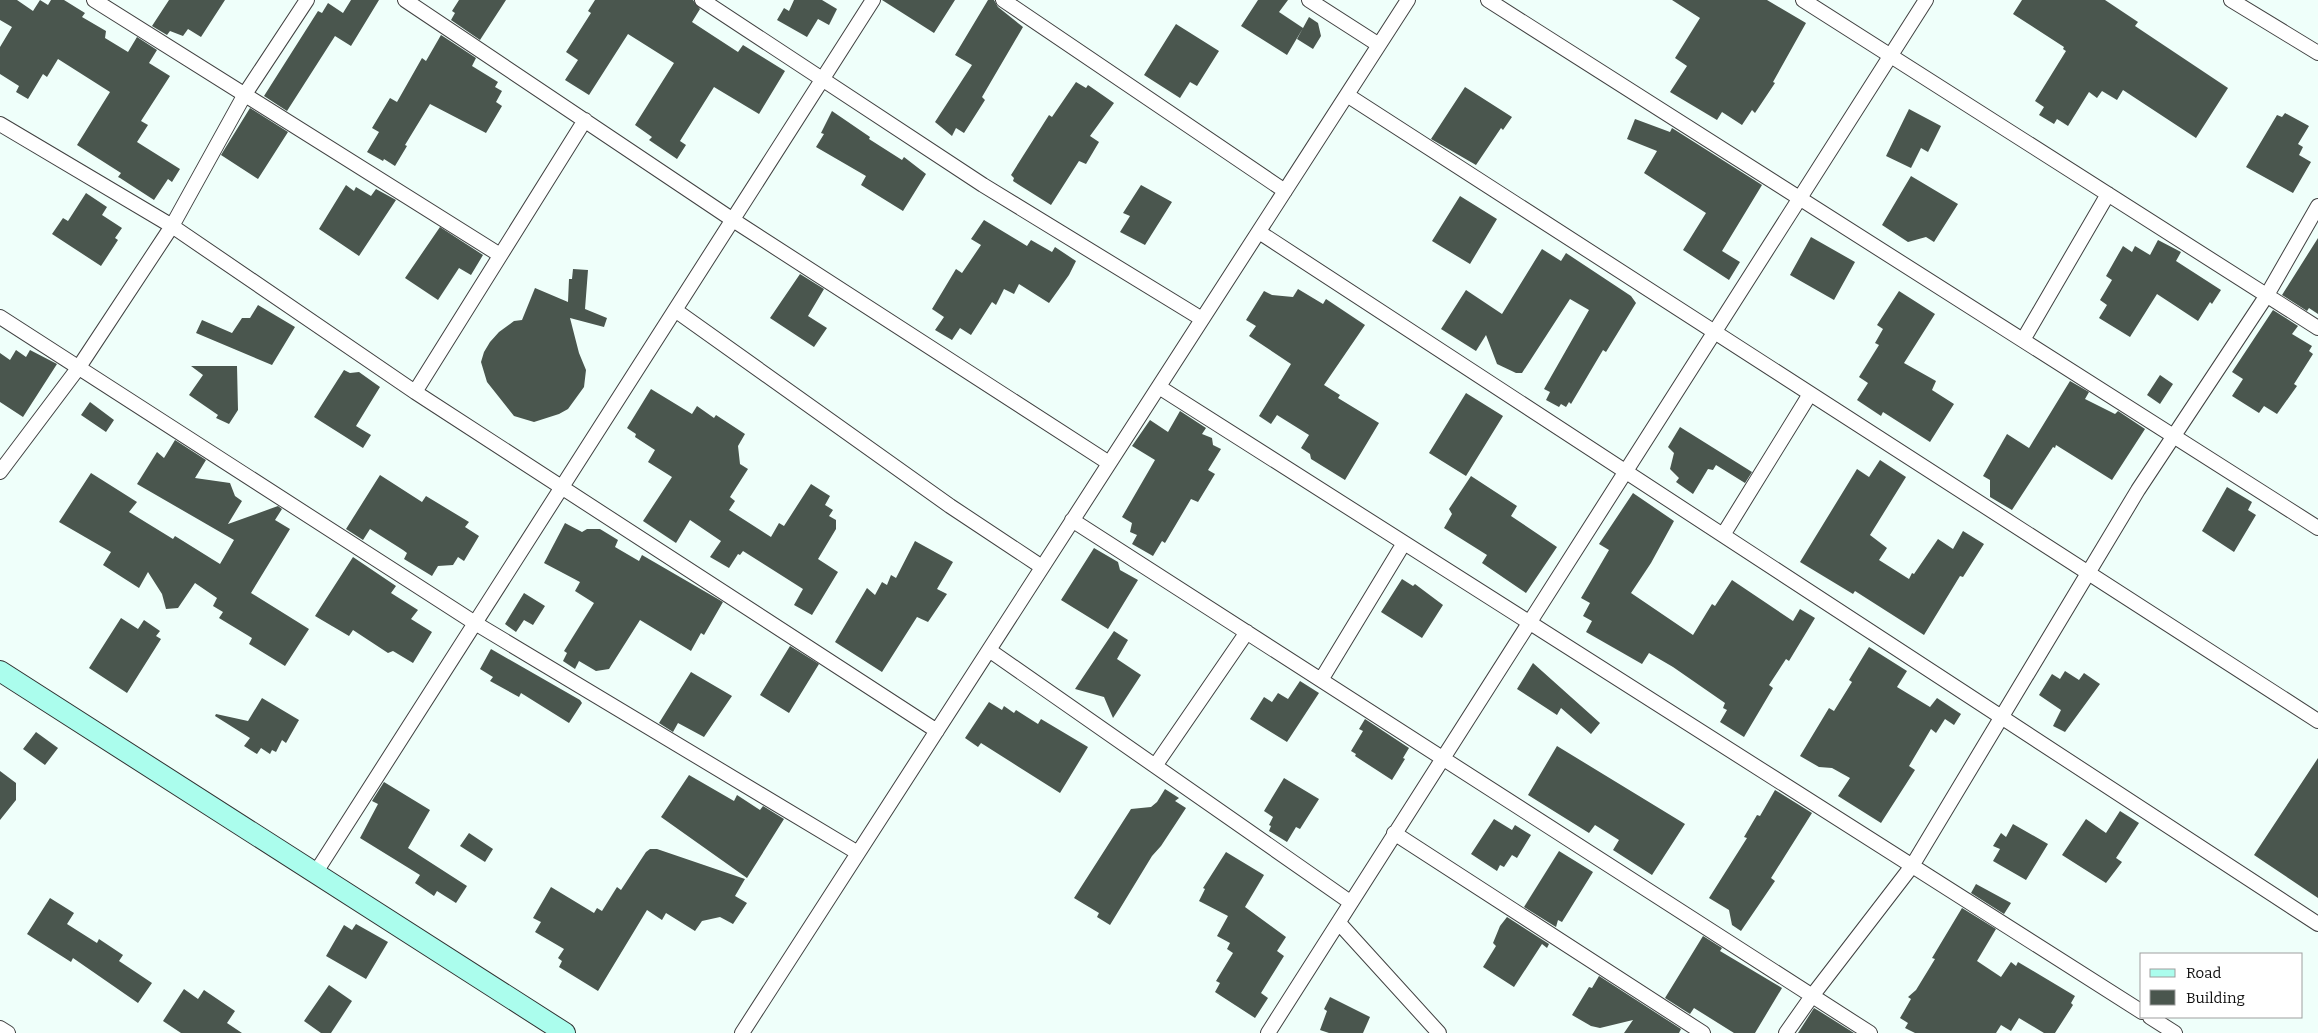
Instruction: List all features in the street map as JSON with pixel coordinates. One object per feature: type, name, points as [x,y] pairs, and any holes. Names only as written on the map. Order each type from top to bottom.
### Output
[{"type":"street","points":[[94,0],[500,255]]},
{"type":"street","points":[[0,472],[79,367],[172,226],[245,94],[307,0]]},
{"type":"street","points":[[405,0],[733,220],[1109,464]]},
{"type":"street","points":[[702,0],[983,186],[1202,319]]},
{"type":"street","points":[[316,872],[873,0]]},
{"type":"street","points":[[1003,0],[1285,192]]},
{"type":"street","points":[[1309,0],[1379,45]]},
{"type":"street","points":[[742,1033],[1408,0]]},
{"type":"street","points":[[1488,0],[2318,528]]},
{"type":"street","points":[[1803,0],[2318,328]]},
{"type":"street","points":[[1268,1033],[1624,471],[1801,199],[1926,0]]},
{"type":"street","points":[[2233,1],[2318,53]]},
{"type":"street","points":[[1347,95],[2318,722]]},
{"type":"street","points":[[415,392],[585,120]]},
{"type":"street","points":[[0,124],[172,226],[415,392],[936,731]]},
{"type":"street","points":[[2023,340],[2108,194]]},
{"type":"street","points":[[1786,1033],[1812,996],[1912,866],[2088,573],[2174,436],[2267,295],[2318,206]]},
{"type":"street","points":[[1259,232],[2318,924]]},
{"type":"street","points":[[675,310],[950,506],[1042,567]]},
{"type":"street","points":[[0,317],[475,623],[858,853]]},
{"type":"street","points":[[1158,387],[2140,1011]]},
{"type":"street","points":[[1723,535],[1810,394]]},
{"type":"street","points":[[1072,520],[1441,759],[1870,1033]]},
{"type":"street","points":[[1321,680],[1404,542]]},
{"type":"street","points":[[1155,766],[1247,632]]},
{"type":"street","points":[[989,650],[1350,902]]},
{"type":"street","points":[[0,672],[566,1033]]},
{"type":"street","points":[[1394,833],[1703,1033]]},
{"type":"street","points":[[1339,923],[1439,1033]]},
{"type":"street","points":[[2152,1018],[2175,1033]]},
{"type":"street","points":[[0,1028],[8,1033]]},
{"type":"building","points":[[0,0],[17,0],[33,11],[40,0],[48,5],[51,0],[64,0],[85,13],[82,17],[106,31],[105,38],[128,52],[137,37],[157,50],[149,63],[170,76],[141,121],[148,125],[137,142],[180,169],[172,182],[168,179],[154,200],[118,177],[121,173],[77,145],[110,92],[58,59],[47,77],[43,74],[28,99],[16,92],[19,86],[0,74],[0,47],[12,27],[0,20]]},
{"type":"building","points":[[169,0],[225,0],[201,37],[188,29],[183,36],[170,31],[167,35],[152,26]]},
{"type":"building","points":[[351,0],[379,0],[351,46],[335,36],[287,111],[264,96],[318,11],[322,13],[328,3],[343,13]]},
{"type":"building","points":[[459,0],[506,0],[480,40],[451,20],[455,13],[452,11]]},
{"type":"building","points":[[595,0],[693,0],[700,9],[692,22],[738,52],[743,45],[785,71],[759,114],[714,87],[680,141],[686,145],[677,159],[649,140],[652,137],[635,125],[674,63],[628,34],[589,95],[565,80],[578,60],[566,52],[591,13],[588,11]]},
{"type":"building","points":[[794,0],[822,0],[837,9],[829,25],[818,19],[807,37],[777,20],[784,8],[789,11]]},
{"type":"building","points":[[882,0],[955,0],[934,33]]},
{"type":"building","points":[[988,0],[994,0],[998,7],[1023,27],[982,97],[985,100],[964,133],[956,128],[952,136],[935,122],[972,65],[955,55]]},
{"type":"building","points":[[1258,0],[1288,0],[1279,12],[1303,28],[1287,55],[1241,26]]},
{"type":"building","points":[[1672,0],[1767,0],[1806,23],[1773,82],[1775,83],[1755,113],[1752,110],[1742,125],[1722,112],[1717,120],[1670,92],[1687,66],[1675,58],[1700,18]]},
{"type":"building","points":[[2022,0],[2105,0],[2138,22],[2135,26],[2228,88],[2196,138],[2123,90],[2117,100],[2102,91],[2097,98],[2089,92],[2068,126],[2057,119],[2054,124],[2039,115],[2044,107],[2035,101],[2066,51],[2063,49],[2064,47],[2013,14]]},
{"type":"building","points":[[1309,17],[1318,23],[1321,36],[1313,49],[1297,39]]},
{"type":"building","points":[[1176,24],[1219,51],[1197,86],[1190,82],[1180,98],[1144,75]]},
{"type":"building","points":[[441,35],[476,58],[472,66],[498,82],[495,87],[502,91],[496,102],[502,106],[486,133],[430,104],[405,145],[407,146],[395,166],[367,152],[379,132],[372,128],[390,98],[397,102],[422,58],[426,61]]},
{"type":"building","points":[[1076,82],[1086,88],[1088,85],[1114,103],[1090,136],[1099,142],[1086,164],[1079,161],[1051,205],[1013,181],[1014,178],[1011,175],[1049,115],[1052,117]]},
{"type":"building","points":[[1465,87],[1512,117],[1503,130],[1501,128],[1476,165],[1431,139]]},
{"type":"building","points":[[250,108],[288,132],[258,179],[221,155]]},
{"type":"building","points":[[1909,109],[1941,126],[1928,152],[1921,148],[1911,168],[1886,156]]},
{"type":"building","points":[[832,111],[870,137],[869,139],[902,160],[904,157],[926,174],[903,211],[861,185],[866,176],[816,147],[824,134],[821,133]]},
{"type":"building","points":[[2285,113],[2309,126],[2298,144],[2303,147],[2299,155],[2311,162],[2293,193],[2246,167],[2277,115],[2282,117]]},
{"type":"building","points":[[1635,119],[1670,132],[1672,128],[1762,185],[1722,251],[1740,262],[1729,280],[1683,250],[1706,213],[1644,173],[1657,151],[1627,139]]},
{"type":"building","points":[[1911,176],[1958,204],[1934,242],[1926,237],[1908,242],[1882,225]]},
{"type":"building","points":[[346,185],[354,191],[356,187],[371,196],[376,189],[396,200],[359,256],[319,229]]},
{"type":"building","points":[[1141,185],[1172,202],[1145,245],[1120,232],[1130,216],[1123,213]]},
{"type":"building","points":[[86,193],[107,207],[102,215],[122,228],[115,238],[118,240],[101,266],[52,234],[63,218],[68,221]]},
{"type":"building","points":[[1460,196],[1497,219],[1470,264],[1432,241]]},
{"type":"building","points":[[984,220],[1027,246],[1031,240],[1052,252],[1055,247],[1076,261],[1069,275],[1049,303],[1019,284],[1014,294],[1004,289],[996,305],[992,302],[971,335],[960,328],[952,340],[935,330],[944,317],[932,309],[956,269],[962,273],[981,245],[971,239]]},
{"type":"building","points":[[440,227],[483,255],[471,275],[459,268],[438,300],[405,278]]},
{"type":"building","points":[[1811,237],[1855,262],[1834,300],[1790,275]]},
{"type":"building","points":[[2318,238],[2318,314],[2309,308],[2307,311],[2282,295]]},
{"type":"building","points":[[2158,240],[2181,252],[2176,261],[2221,290],[2212,304],[2210,302],[2198,321],[2157,294],[2130,337],[2099,318],[2107,305],[2100,300],[2112,280],[2106,276],[2123,246],[2132,252],[2135,246],[2150,255]]},
{"type":"building","points":[[1542,249],[1561,261],[1566,253],[1631,296],[1636,303],[1606,352],[1603,350],[1571,404],[1569,402],[1566,407],[1561,404],[1559,407],[1546,400],[1550,392],[1544,389],[1589,310],[1570,299],[1522,373],[1516,373],[1497,364],[1486,335],[1476,351],[1441,329],[1466,290],[1502,314]]},
{"type":"building","points":[[573,269],[588,270],[585,309],[607,318],[604,327],[570,318],[579,353],[586,370],[584,387],[568,409],[559,414],[534,422],[514,416],[487,382],[481,362],[484,352],[499,332],[514,321],[522,320],[535,288],[568,302],[569,279],[572,279]]},
{"type":"building","points":[[800,274],[824,289],[808,316],[827,328],[814,347],[770,318]]},
{"type":"building","points":[[1298,289],[1323,304],[1326,299],[1365,325],[1324,385],[1340,395],[1338,398],[1379,423],[1345,480],[1311,459],[1310,454],[1301,448],[1309,435],[1277,415],[1271,424],[1259,416],[1291,364],[1249,336],[1256,326],[1246,320],[1264,291],[1272,295],[1293,297]]},
{"type":"building","points":[[1899,291],[1935,314],[1904,363],[1936,381],[1932,390],[1954,404],[1930,442],[1883,412],[1881,416],[1857,400],[1868,383],[1859,377],[1879,345],[1875,343],[1883,329],[1877,325]]},
{"type":"building","points":[[258,305],[295,327],[272,365],[196,333],[202,320],[232,333],[242,318],[250,318]]},
{"type":"building","points":[[2273,310],[2298,326],[2292,334],[2312,346],[2309,351],[2313,354],[2294,384],[2297,386],[2277,414],[2264,406],[2259,413],[2232,396],[2243,379],[2232,372]]},
{"type":"building","points":[[16,350],[26,357],[30,350],[57,364],[23,417],[0,402],[0,353],[10,360]]},
{"type":"building","points":[[191,366],[237,366],[238,410],[229,424],[216,418],[218,415],[189,395],[203,375]]},
{"type":"building","points":[[344,370],[350,373],[359,372],[380,387],[356,426],[371,435],[363,448],[314,417]]},
{"type":"building","points":[[2160,375],[2173,384],[2160,404],[2147,395]]},
{"type":"building","points":[[2070,381],[2089,392],[2085,399],[2115,414],[2118,411],[2145,429],[2112,480],[2056,445],[2012,510],[1990,497],[1990,480],[1983,476],[2007,434],[2029,448]]},
{"type":"building","points":[[651,389],[692,414],[697,406],[714,418],[716,415],[745,434],[738,446],[740,464],[748,469],[730,497],[735,501],[729,510],[771,537],[779,523],[784,526],[811,484],[830,496],[825,505],[833,510],[829,516],[836,520],[836,529],[818,559],[838,572],[812,615],[794,605],[803,589],[743,551],[740,555],[738,554],[729,568],[710,557],[721,541],[690,520],[676,543],[643,521],[672,477],[648,462],[655,450],[635,437],[636,434],[627,428]]},
{"type":"building","points":[[1466,393],[1503,416],[1466,476],[1429,453]]},
{"type":"building","points":[[90,402],[114,420],[106,432],[81,415]]},
{"type":"building","points":[[1180,411],[1206,428],[1202,434],[1212,438],[1213,445],[1221,449],[1208,470],[1215,474],[1198,502],[1191,499],[1165,543],[1162,541],[1153,556],[1132,544],[1137,535],[1130,532],[1132,523],[1122,517],[1155,460],[1132,446],[1150,420],[1168,432]]},
{"type":"building","points":[[1680,427],[1752,472],[1745,483],[1716,465],[1713,470],[1708,469],[1693,494],[1676,482],[1679,478],[1670,469],[1674,453],[1668,447]]},
{"type":"building","points":[[175,440],[206,460],[195,478],[230,483],[235,496],[242,501],[228,524],[278,506],[282,509],[275,520],[290,529],[251,593],[309,629],[285,666],[249,644],[252,638],[219,618],[223,612],[213,606],[217,598],[195,583],[178,608],[166,609],[162,594],[148,572],[139,588],[103,565],[111,552],[59,522],[91,473],[137,502],[129,512],[173,539],[175,536],[220,564],[234,540],[137,484],[157,452],[164,458]]},
{"type":"building","points":[[1880,460],[1906,477],[1870,535],[1887,548],[1879,560],[1909,579],[1938,539],[1953,549],[1963,531],[1984,544],[1963,577],[1960,576],[1924,635],[1855,591],[1853,594],[1800,562],[1857,469],[1869,477]]},
{"type":"building","points":[[380,475],[422,502],[426,496],[469,522],[465,527],[479,536],[464,561],[458,557],[453,565],[438,566],[432,576],[404,559],[407,553],[370,529],[363,540],[346,529]]},
{"type":"building","points":[[1471,476],[1517,506],[1511,516],[1557,547],[1526,593],[1482,563],[1487,555],[1444,528],[1452,514],[1449,509]]},
{"type":"building","points":[[2227,487],[2252,502],[2248,510],[2256,515],[2234,552],[2202,531]]},
{"type":"building","points":[[1633,493],[1674,521],[1651,563],[1631,593],[1693,635],[1712,604],[1715,606],[1732,580],[1793,621],[1800,609],[1815,618],[1789,661],[1786,659],[1769,685],[1773,688],[1744,737],[1720,722],[1727,710],[1723,708],[1725,703],[1673,667],[1649,653],[1642,664],[1586,632],[1592,621],[1583,616],[1590,603],[1581,598],[1609,550],[1599,544]]},
{"type":"building","points":[[565,523],[582,532],[587,529],[600,529],[618,540],[615,547],[639,561],[642,555],[723,602],[704,635],[701,633],[691,651],[640,620],[609,669],[596,671],[579,661],[575,669],[563,661],[567,653],[564,651],[594,603],[575,591],[580,582],[544,563]]},
{"type":"building","points":[[915,541],[953,562],[937,589],[947,594],[928,622],[917,617],[882,672],[835,642],[867,588],[875,595],[882,582],[887,585],[891,575],[896,578]]},
{"type":"building","points":[[1094,548],[1118,562],[1120,570],[1138,580],[1108,629],[1061,600]]},
{"type":"building","points":[[353,557],[396,586],[391,593],[418,610],[411,619],[432,632],[413,663],[393,651],[388,653],[353,630],[349,636],[315,616]]},
{"type":"building","points":[[1402,579],[1413,586],[1415,584],[1443,605],[1422,638],[1381,612]]},
{"type":"building","points":[[524,593],[545,606],[533,625],[524,620],[516,632],[505,624]]},
{"type":"building","points":[[121,618],[138,629],[144,620],[160,631],[156,636],[161,639],[127,693],[89,668]]},
{"type":"building","points":[[1114,631],[1128,640],[1117,659],[1141,675],[1113,718],[1104,697],[1075,689]]},
{"type":"building","points":[[790,646],[819,664],[789,713],[760,695]]},
{"type":"building","points":[[1869,647],[1907,671],[1897,687],[1930,707],[1937,698],[1961,714],[1954,725],[1945,719],[1936,733],[1931,729],[1909,766],[1915,770],[1881,823],[1838,796],[1850,778],[1832,768],[1819,767],[1800,756],[1829,708],[1834,711],[1852,682],[1849,680]]},
{"type":"building","points":[[491,649],[580,700],[582,703],[569,723],[521,693],[519,697],[490,681],[493,677],[480,669]]},
{"type":"building","points":[[1533,663],[1600,723],[1591,734],[1561,708],[1557,715],[1517,689]]},
{"type":"building","points":[[2065,671],[2079,680],[2084,673],[2100,684],[2065,732],[2053,726],[2061,710],[2039,695],[2052,674],[2060,679]]},
{"type":"building","points":[[691,672],[732,696],[704,737],[678,723],[673,732],[659,723]]},
{"type":"building","points":[[1300,681],[1319,693],[1287,742],[1250,719],[1264,697],[1272,702],[1278,693],[1288,699]]},
{"type":"building","points":[[262,698],[299,720],[286,743],[282,740],[276,752],[272,750],[270,754],[261,748],[257,754],[244,746],[250,738],[215,716],[216,714],[248,721]]},
{"type":"building","points":[[989,702],[1002,710],[1004,706],[1014,713],[1016,710],[1038,724],[1041,719],[1088,747],[1060,793],[981,743],[978,747],[965,738]]},
{"type":"building","points":[[1365,719],[1409,748],[1403,758],[1405,759],[1392,780],[1355,756],[1356,754],[1351,751],[1363,731],[1359,729]]},
{"type":"building","points":[[36,732],[58,748],[45,765],[23,749]]},
{"type":"building","points":[[1557,746],[1685,824],[1652,875],[1613,850],[1619,840],[1595,825],[1589,833],[1528,795]]},
{"type":"building","points":[[2318,758],[2318,898],[2254,855]]},
{"type":"building","points":[[0,771],[16,783],[16,800],[0,820]]},
{"type":"building","points":[[689,775],[734,801],[737,795],[760,810],[763,806],[784,819],[747,878],[661,817]]},
{"type":"building","points":[[1284,778],[1319,799],[1300,829],[1296,827],[1287,842],[1269,831],[1271,826],[1269,825],[1273,817],[1264,811]]},
{"type":"building","points":[[384,782],[430,810],[408,848],[467,886],[456,903],[437,891],[434,896],[415,883],[420,875],[360,838],[378,804],[372,801]]},
{"type":"building","points":[[1165,789],[1179,798],[1175,801],[1186,808],[1161,846],[1152,856],[1110,925],[1097,917],[1099,913],[1074,898],[1131,809],[1151,807],[1157,802]]},
{"type":"building","points":[[1775,790],[1812,813],[1771,878],[1775,881],[1741,931],[1732,925],[1729,910],[1709,898],[1747,838],[1744,837],[1757,815],[1760,816]]},
{"type":"building","points":[[2120,811],[2139,823],[2116,858],[2122,862],[2106,883],[2062,855],[2086,819],[2106,833]]},
{"type":"building","points":[[1494,819],[1512,830],[1515,825],[1531,835],[1517,858],[1512,855],[1504,867],[1500,865],[1497,871],[1471,854]]},
{"type":"building","points":[[2013,824],[2048,844],[2026,880],[1993,861],[2000,849],[1993,846],[2001,833],[2006,837]]},
{"type":"building","points":[[469,833],[493,849],[485,862],[460,846]]},
{"type":"building","points":[[650,849],[657,849],[745,879],[735,896],[747,903],[733,924],[720,917],[702,921],[695,931],[666,913],[662,920],[647,910],[598,991],[559,967],[562,961],[558,958],[564,949],[535,932],[541,922],[533,918],[551,887],[594,913],[597,908],[602,911],[617,887],[621,890],[646,852]]},
{"type":"building","points":[[1559,851],[1593,872],[1562,922],[1558,920],[1556,927],[1524,907]]},
{"type":"building","points":[[1226,852],[1264,875],[1245,907],[1286,937],[1277,951],[1284,956],[1261,993],[1268,998],[1255,1018],[1215,992],[1220,983],[1216,981],[1233,953],[1227,949],[1230,943],[1217,936],[1228,916],[1199,901],[1205,889],[1203,888]]},
{"type":"building","points":[[1976,884],[2011,903],[2004,914],[1971,893]]},
{"type":"building","points":[[50,898],[74,913],[67,924],[97,943],[99,939],[123,955],[119,961],[152,983],[138,1003],[73,958],[71,962],[27,934]]},
{"type":"building","points":[[1962,908],[1996,929],[1977,961],[2001,977],[2011,962],[2016,966],[2018,962],[2075,996],[2071,1003],[2073,1005],[2055,1033],[2044,1033],[2019,1018],[2011,1031],[2001,1025],[1996,1033],[1915,1033],[1905,1028],[1908,1023],[1900,1018],[1911,999],[1908,997],[1916,990],[1935,959],[1932,958]]},
{"type":"building","points":[[1507,917],[1549,944],[1547,948],[1542,944],[1514,987],[1483,967],[1496,946],[1493,943],[1500,926]]},
{"type":"building","points":[[356,924],[388,942],[366,979],[326,956],[344,925],[352,930]]},
{"type":"building","points":[[1703,936],[1722,948],[1720,951],[1782,988],[1755,1033],[1734,1033],[1694,1008],[1690,1014],[1665,998]]},
{"type":"building","points":[[1599,976],[1681,1029],[1679,1033],[1624,1033],[1633,1020],[1600,1028],[1591,1026],[1572,1015],[1589,987],[1592,988]]},
{"type":"building","points":[[329,985],[352,1001],[331,1033],[321,1033],[304,1021]]},
{"type":"building","points":[[184,989],[198,999],[204,990],[235,1011],[227,1023],[242,1033],[181,1033],[163,1021]]},
{"type":"building","points":[[1330,997],[1370,1017],[1363,1033],[1329,1033],[1320,1030],[1327,1011],[1324,1009]]},
{"type":"building","points":[[1814,1008],[1819,1011],[1854,1033],[1798,1033]]}]
